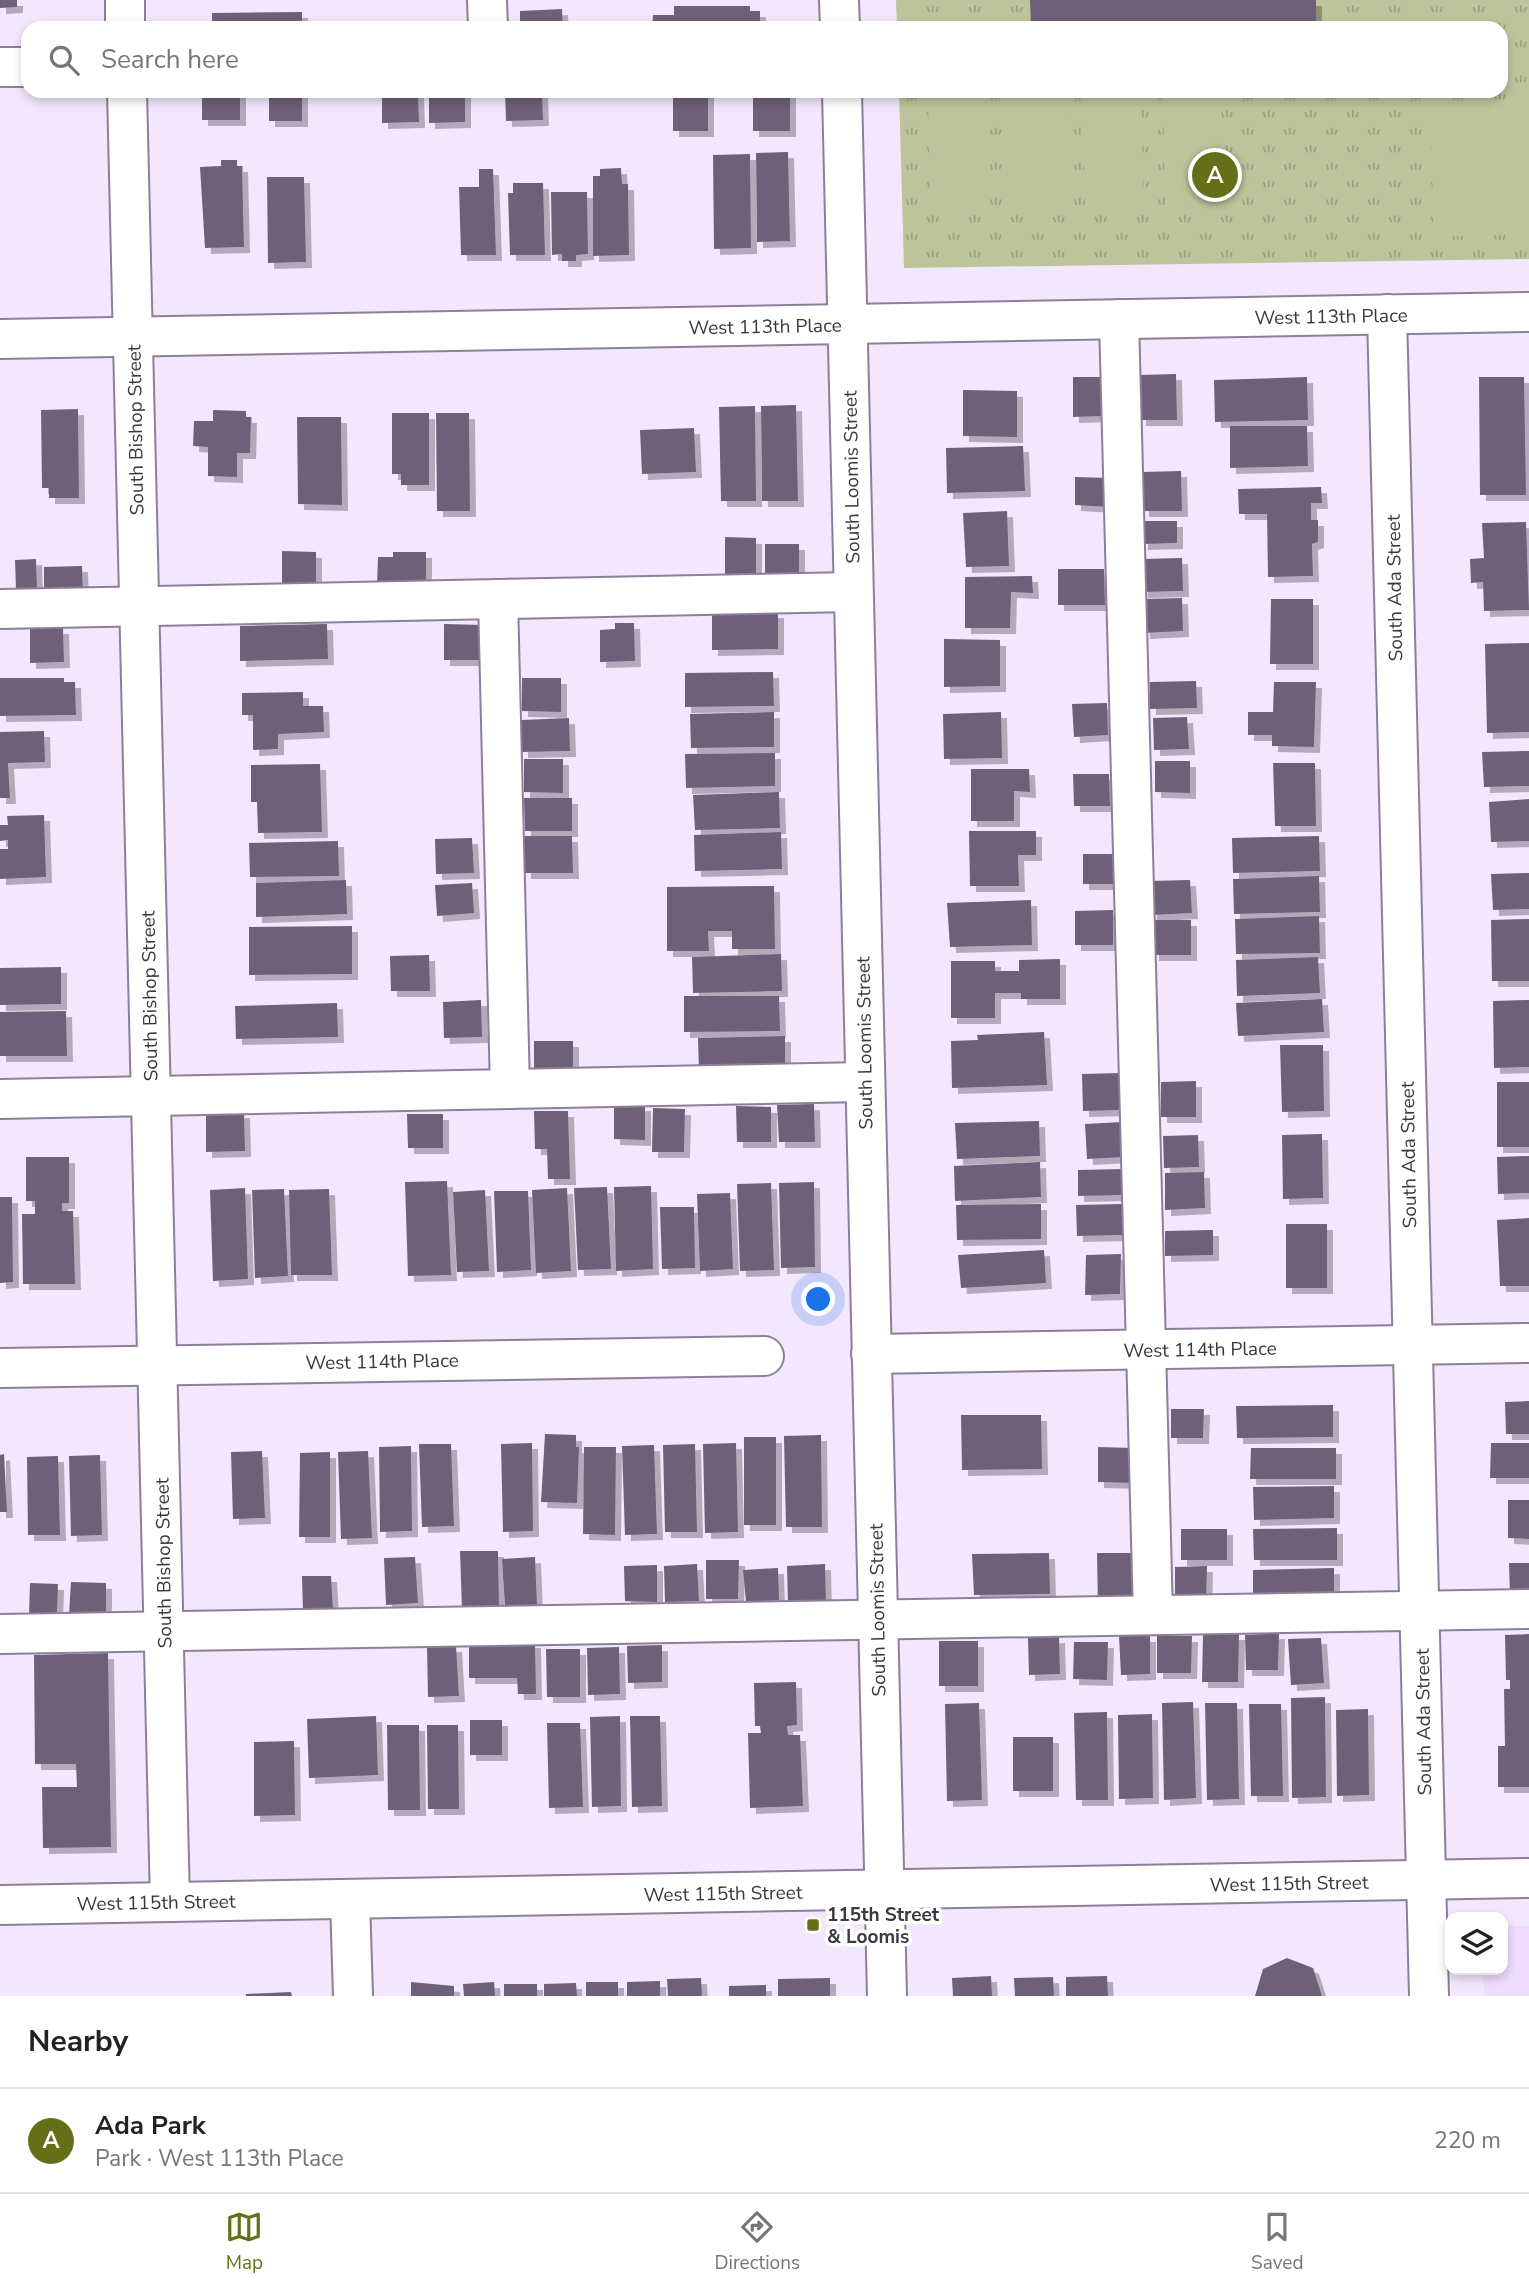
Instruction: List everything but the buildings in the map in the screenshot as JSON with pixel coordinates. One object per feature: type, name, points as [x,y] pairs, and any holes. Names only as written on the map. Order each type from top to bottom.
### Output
[{"type":"street","points":[[125,0],[125,21]]},
{"type":"street","points":[[487,0],[488,21]]},
{"type":"street","points":[[839,0],[840,21]]},
{"type":"street","points":[[0,67],[21,67]]},
{"type":"street","name":"South Bishop Street","points":[[127,98],[170,1902]]},
{"type":"street","name":"South Loomis Street","points":[[842,98],[887,1996]]},
{"type":"street","name":"West 113th Place","points":[[0,339],[1529,312]]},
{"type":"street","name":"South Ada Street","points":[[1388,314],[1430,1996]]},
{"type":"street","points":[[1119,319],[1153,1615]]},
{"type":"street","points":[[0,609],[853,592]]},
{"type":"street","points":[[498,599],[510,1089]]},
{"type":"street","points":[[0,1099],[865,1082]]},
{"type":"street","name":"West 114th Place","points":[[871,1354],[1529,1343]]},
{"type":"street","name":"West 114th Place","points":[[0,1367],[764,1356]]},
{"type":"street","points":[[0,1634],[1529,1609]]},
{"type":"street","name":"West 115th Street","points":[[0,1905],[1529,1878]]},
{"type":"street","points":[[350,1899],[353,1996]]},
{"type":"shaded area","points":[[1508,1926],[1529,1926],[1529,1996],[1484,1996],[1483,1975],[1508,1975]]},
{"type":"green space","points":[[896,0],[1529,0],[1529,259],[904,268],[899,98],[1508,98],[1508,21],[897,21]]},
{"type":"green space","points":[[928,98],[986,98],[989,214],[930,215]]},
{"type":"green space","points":[[1005,98],[1064,98],[1066,213],[1007,214]]},
{"type":"green space","points":[[1082,98],[1141,98],[1144,211],[1085,212]]},
{"type":"green space","points":[[1163,98],[1221,98],[1224,209],[1165,210]]},
{"type":"green space","points":[[1529,99],[1529,234],[1434,237],[1430,101]]},
{"type":"place","name":"Ada Park","points":[[1215,175]]},
{"type":"place","name":"115th Street & Loomis","points":[[813,1925]]}]
